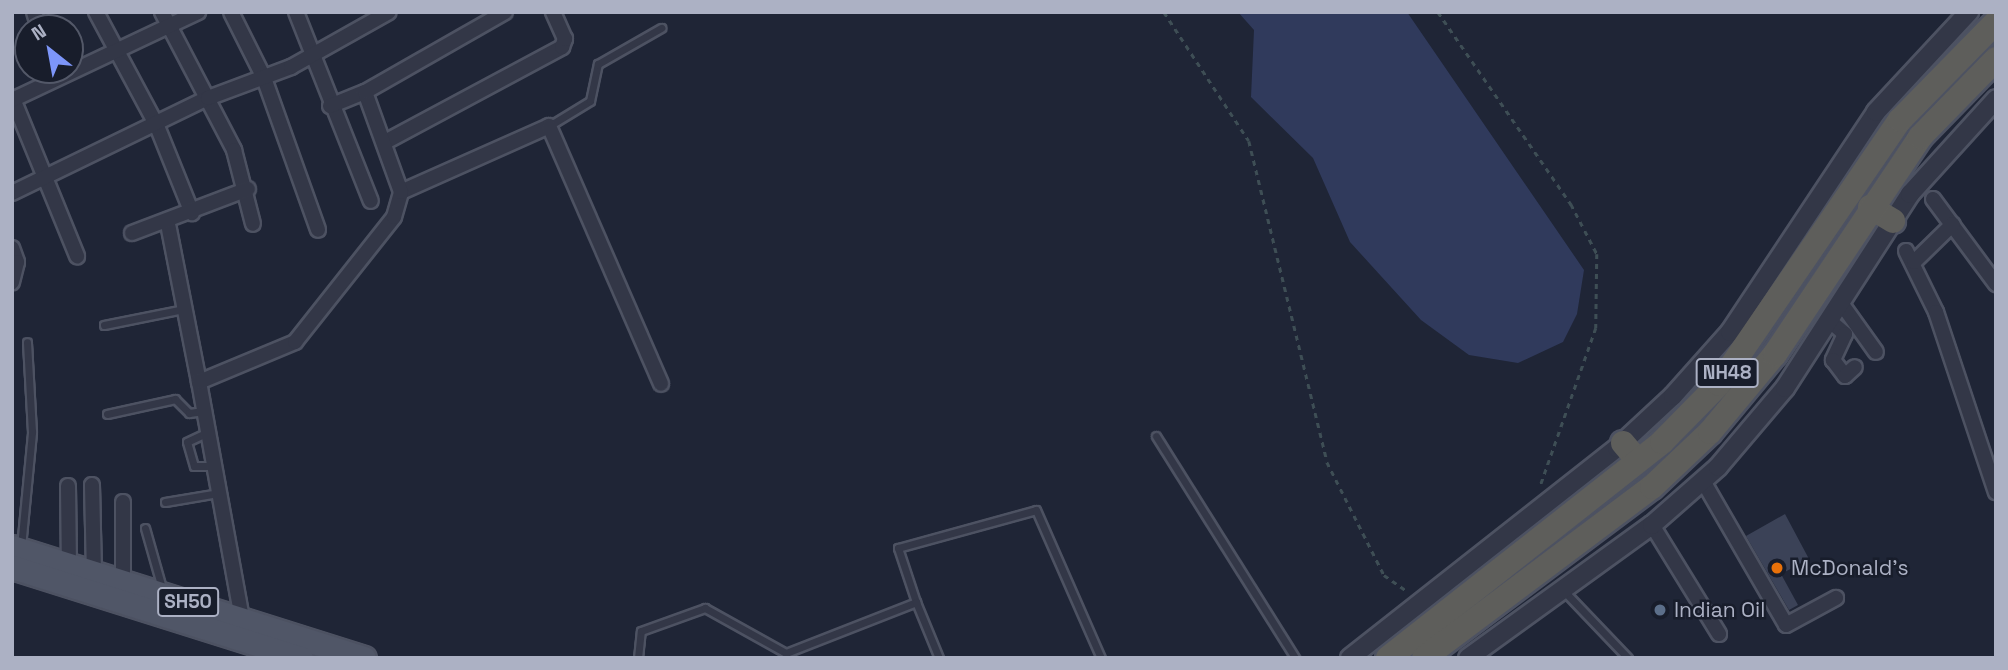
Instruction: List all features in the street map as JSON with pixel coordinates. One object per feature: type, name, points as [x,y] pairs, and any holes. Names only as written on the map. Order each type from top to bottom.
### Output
[{"type":"highway","name":"NH48","points":[[1388,658],[1630,452],[1719,384],[1900,120],[1996,22]]},
{"type":"highway","name":"NH48","points":[[1424,658],[1681,462],[1775,355],[1870,207],[1935,120],[1996,59]]},
{"type":"highway","points":[[1870,207],[1893,221]]},
{"type":"main road","name":"SH50","points":[[15,554],[69,565],[164,595],[302,658]]},
{"type":"main road","name":"SH50","points":[[15,554],[245,630],[364,658]]},
{"type":"street","points":[[96,12],[114,53],[156,126],[192,214]]},
{"type":"street","points":[[162,12],[208,99],[248,189],[253,225]]},
{"type":"street","points":[[84,64],[114,53],[198,12]]},
{"type":"street","points":[[231,12],[264,78],[318,230]]},
{"type":"street","points":[[296,12],[314,55],[330,106],[371,201]]},
{"type":"street","points":[[12,193],[208,99],[314,55],[389,12]]},
{"type":"street","points":[[330,106],[365,92],[489,17],[505,12]]},
{"type":"street","points":[[387,141],[562,47],[553,12]]},
{"type":"street","points":[[1350,658],[1418,600],[1531,513],[1630,452],[1730,332],[1876,112],[1969,12]]},
{"type":"street","points":[[39,84],[13,100],[48,174],[77,256]]},
{"type":"street","points":[[199,382],[282,350],[308,330],[394,217],[401,192],[387,141],[365,92]]},
{"type":"street","points":[[1468,658],[1561,588],[1652,525],[1703,481],[1751,432],[1830,321],[1893,221],[1936,160],[1996,99]]},
{"type":"street","points":[[401,192],[549,126],[661,384]]},
{"type":"street","points":[[132,233],[168,224],[248,189]]},
{"type":"street","points":[[1933,199],[1996,284]]},
{"type":"street","points":[[168,224],[245,630]]},
{"type":"street","points":[[1952,225],[1910,256],[1996,492]]},
{"type":"street","points":[[12,248],[18,262],[12,282]]},
{"type":"street","points":[[1841,303],[1876,352]]},
{"type":"street","points":[[1830,321],[1845,334],[1833,360],[1845,376],[1855,366]]},
{"type":"street","points":[[1703,481],[1786,625],[1836,598]]},
{"type":"street","points":[[92,485],[94,572]]},
{"type":"street","points":[[68,486],[69,565]]},
{"type":"street","points":[[123,502],[123,582]]},
{"type":"street","points":[[1652,525],[1719,634]]},
{"type":"lane","points":[[549,126],[590,101],[598,64],[661,28]]},
{"type":"lane","points":[[104,325],[184,309]]},
{"type":"lane","points":[[15,554],[32,432],[27,342]]},
{"type":"lane","points":[[107,414],[175,399],[189,413],[204,411]]},
{"type":"lane","points":[[208,432],[187,442],[194,466],[214,466]]},
{"type":"lane","points":[[1156,436],[1295,658]]},
{"type":"lane","points":[[165,502],[219,493]]},
{"type":"lane","points":[[939,658],[898,548],[1036,509],[1101,658]]},
{"type":"lane","points":[[145,528],[164,595]]},
{"type":"lane","points":[[1561,588],[1628,658]]},
{"type":"lane","points":[[638,658],[641,631],[705,608],[786,653],[916,602]]},
{"type":"path","points":[[1164,12],[1249,141],[1327,462],[1384,575],[1418,600]]},
{"type":"path","points":[[1438,12],[1597,254],[1595,328],[1531,513]]},
{"type":"water","points":[[1238,12],[1407,12],[1584,270],[1577,314],[1563,342],[1518,363],[1469,355],[1421,320],[1350,242],[1313,158],[1251,97],[1254,30]]},
{"type":"building","name":"McDonald's","points":[[1785,514],[1809,559],[1781,574],[1798,605],[1789,610],[1746,536]]},
{"type":"place","name":"McDonald's","points":[[1777,568]]},
{"type":"place","name":"Indian Oil","points":[[1660,610]]}]
